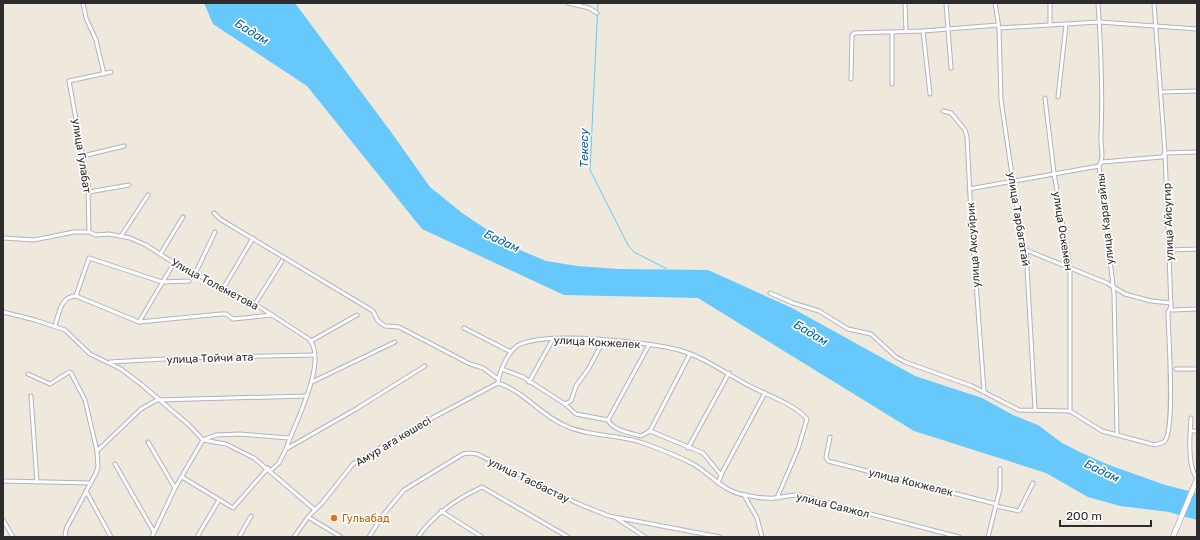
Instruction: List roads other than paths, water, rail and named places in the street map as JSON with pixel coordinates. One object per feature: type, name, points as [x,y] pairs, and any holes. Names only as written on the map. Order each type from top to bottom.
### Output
[{"type":"street","points":[[83,3],[86,18],[96,40],[104,74],[111,72]]},
{"type":"street","points":[[568,3],[589,8],[598,13]]},
{"type":"street","points":[[905,3],[906,31]]},
{"type":"street","points":[[946,3],[951,68]]},
{"type":"street","name":"улица Тарбагатай","points":[[995,3],[998,26],[1001,100],[1022,243],[1026,250],[1035,409]]},
{"type":"street","points":[[1050,3],[1050,25]]},
{"type":"street","name":"улица Карагайлы","points":[[1098,3],[1102,77],[1102,162],[1099,166],[1113,288],[1117,435]]},
{"type":"street","name":"улица Айсугир","points":[[1117,435],[1155,445],[1167,440],[1171,410],[1168,312],[1171,305],[1170,250],[1157,26],[1154,3]]},
{"type":"street","points":[[851,79],[852,35],[923,31],[947,28],[1066,25],[1099,22],[1197,29]]},
{"type":"street","points":[[1058,98],[1066,25]]},
{"type":"street","points":[[923,31],[930,94]]},
{"type":"street","points":[[892,32],[892,84]]},
{"type":"street","name":"улица Гулабат","points":[[89,232],[89,192],[69,81],[104,74]]},
{"type":"street","points":[[1160,92],[1197,91]]},
{"type":"street","name":"улица Оскемен","points":[[1045,98],[1054,173],[1070,268],[1070,411]]},
{"type":"street","name":"улица Аксуйрик","points":[[943,112],[951,113],[965,130],[967,137],[969,189],[984,391]]},
{"type":"street","points":[[83,156],[124,146]]},
{"type":"street","points":[[1102,162],[1162,157],[1165,153],[1197,152]]},
{"type":"street","points":[[969,189],[1012,180],[1099,166]]},
{"type":"street","points":[[89,192],[129,185]]},
{"type":"street","points":[[121,236],[148,195]]},
{"type":"street","points":[[214,213],[220,219],[373,311],[378,321],[385,326],[399,327],[470,364],[484,368],[498,379]]},
{"type":"street","points":[[161,253],[183,217]]},
{"type":"street","name":"Улица Толеметова","points":[[3,238],[34,240],[74,232],[89,232],[96,235],[109,234],[121,236],[146,245],[161,253],[174,263],[255,304],[311,341]]},
{"type":"street","points":[[195,274],[215,232]]},
{"type":"street","points":[[224,287],[253,238]]},
{"type":"street","points":[[1170,250],[1197,249]]},
{"type":"street","points":[[1026,250],[1107,283],[1113,288],[1137,298],[1171,305],[1172,310],[1197,309]]},
{"type":"street","points":[[76,296],[89,258],[162,282],[189,281]]},
{"type":"street","points":[[255,304],[282,261]]},
{"type":"street","points":[[139,322],[174,263]]},
{"type":"street","points":[[770,293],[793,303],[819,311],[848,329],[871,334],[896,357],[904,362],[984,391],[1019,410],[1035,409],[1070,411],[1096,429],[1117,435]]},
{"type":"street","points":[[55,326],[66,298],[76,296],[139,322],[221,314],[226,314],[233,319],[272,315]]},
{"type":"street","points":[[3,312],[65,330],[90,354],[121,369],[189,425],[203,440],[226,444],[254,458],[315,510]]},
{"type":"street","points":[[182,476],[234,508],[269,470],[279,463],[286,449],[314,375],[314,355],[311,341],[357,315]]},
{"type":"street","points":[[464,328],[511,352],[502,369],[498,383]]},
{"type":"street","name":"улица Кокжелек","points":[[511,352],[522,344],[541,339],[603,341],[649,345],[690,354],[729,373],[807,419],[798,449],[777,498]]},
{"type":"street","points":[[529,382],[553,339]]},
{"type":"street","points":[[565,404],[571,401],[576,386],[589,368],[603,341]]},
{"type":"street","points":[[312,382],[395,342]]},
{"type":"street","name":"улица Кокжелек","points":[[608,420],[649,345]]},
{"type":"street","points":[[502,369],[523,377],[565,404],[576,414],[608,420],[614,427],[641,436],[650,430],[690,354]]},
{"type":"street","name":"улица Тойчи ата","points":[[106,362],[183,358],[314,355]]},
{"type":"street","points":[[286,449],[356,409],[424,366]]},
{"type":"street","points":[[1176,369],[1197,369]]},
{"type":"street","points":[[28,374],[50,384],[69,372],[71,373],[85,400],[97,451],[98,467],[66,529],[65,537]]},
{"type":"street","points":[[688,448],[729,373]]},
{"type":"street","name":"Амур аға көшесі","points":[[294,537],[308,517],[353,464],[408,431],[493,384],[498,383]]},
{"type":"street","name":"улица Саяжол","points":[[498,383],[506,385],[522,395],[554,420],[566,426],[578,430],[643,443],[693,464],[718,484],[744,495],[777,498],[798,495],[959,537]]},
{"type":"street","points":[[718,484],[721,475],[765,393]]},
{"type":"street","points":[[31,396],[37,482]]},
{"type":"street","points":[[97,451],[141,409],[157,400],[307,396]]},
{"type":"street","points":[[1173,537],[1197,479],[1193,474],[1190,431],[1191,418]]},
{"type":"street","points":[[650,430],[706,455],[721,475]]},
{"type":"street","points":[[1190,431],[1197,431]]},
{"type":"street","points":[[152,537],[182,476],[203,440],[216,435],[239,434],[289,438]]},
{"type":"street","name":"улица Кокжелек","points":[[830,437],[826,460],[1019,511],[1033,483]]},
{"type":"street","points":[[148,442],[176,488]]},
{"type":"street","name":"улица Тасбастау","points":[[369,537],[383,515],[404,490],[463,454],[470,452],[579,504],[614,517],[720,537]]},
{"type":"street","points":[[115,464],[154,532]]},
{"type":"street","points":[[988,537],[1000,489],[1000,469]]},
{"type":"street","points":[[3,480],[90,483]]},
{"type":"street","points":[[418,537],[431,520],[441,511],[482,487],[568,537]]},
{"type":"street","points":[[86,491],[111,537]]},
{"type":"street","points":[[744,495],[758,518],[762,537]]},
{"type":"street","points":[[198,537],[219,500]]},
{"type":"street","points":[[441,511],[482,537]]},
{"type":"street","points":[[239,537],[251,516]]},
{"type":"street","points":[[308,517],[341,537]]},
{"type":"street","points":[[614,517],[645,537]]},
{"type":"street","points":[[3,520],[13,537]]},
{"type":"street","points":[[556,537],[559,532]]},
{"type":"water","name":"Бадам","points":[[204,3],[295,3],[430,187],[462,213],[513,247],[546,261],[577,266],[619,269],[708,270],[792,308],[915,376],[982,398],[1013,415],[1038,425],[1062,443],[1082,453],[1109,465],[1165,485],[1197,493],[1197,520],[1169,512],[1120,506],[1088,497],[1046,473],[914,431],[698,298],[564,295],[422,229],[307,86],[213,24]]},
{"type":"waterway","name":"Текесу","points":[[598,3],[590,170],[628,245],[634,252],[667,269]]},
{"type":"place","name":"Гульабад","points":[[334,518]]}]
